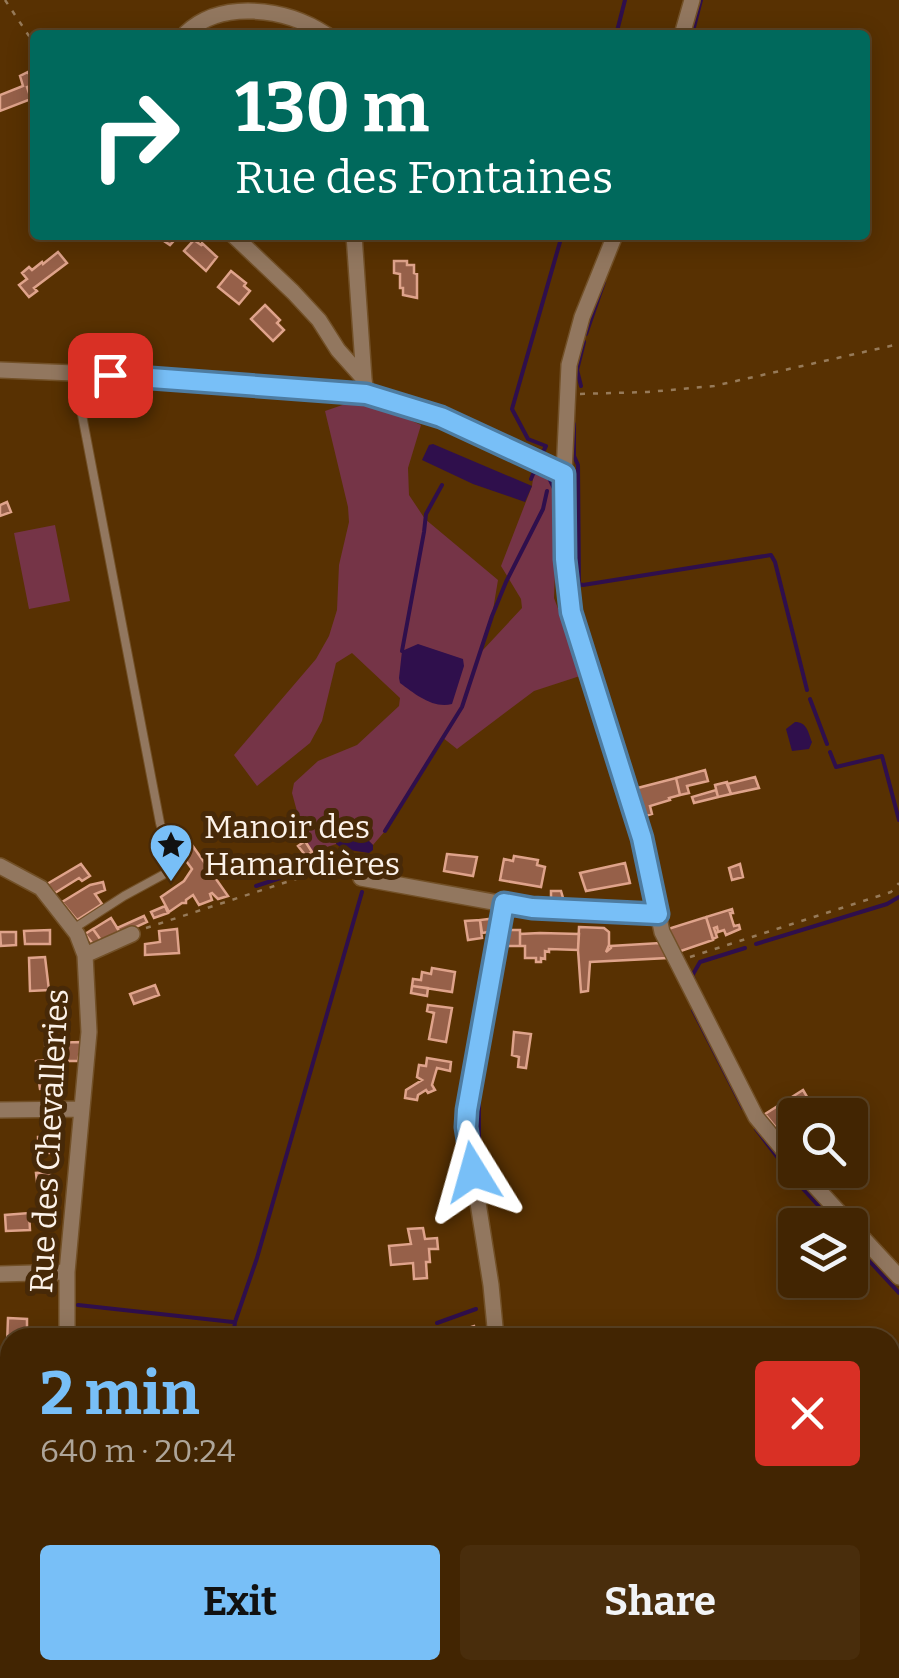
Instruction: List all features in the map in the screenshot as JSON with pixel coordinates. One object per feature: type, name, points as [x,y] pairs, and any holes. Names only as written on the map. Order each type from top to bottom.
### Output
[{"type":"street","points":[[683,30],[692,0]]},
{"type":"street","points":[[188,30],[196,18],[214,7],[256,2],[296,16],[319,30]]},
{"type":"street","points":[[238,240],[319,320],[365,386]]},
{"type":"street","points":[[354,240],[365,386]]},
{"type":"street","points":[[613,240],[582,318],[569,365],[564,474],[565,559],[571,612],[642,838],[662,932],[756,1117],[778,1144]]},
{"type":"street","points":[[0,370],[365,386],[564,474]]},
{"type":"street","name":"Rue des Chevalleries","points":[[0,866],[41,888],[73,929],[85,955],[89,1032],[67,1272],[67,1328]]},
{"type":"street","points":[[361,878],[532,908],[658,914]]},
{"type":"street","points":[[495,1328],[466,1127],[504,903]]},
{"type":"street","points":[[85,955],[132,934]]},
{"type":"street","points":[[0,1110],[81,1109]]},
{"type":"street","points":[[817,1188],[899,1277]]},
{"type":"street","points":[[0,1274],[67,1272]]},
{"type":"lane","points":[[73,929],[170,871],[74,372]]},
{"type":"path","points":[[5,0],[30,37]]},
{"type":"path","points":[[567,394],[714,386],[899,344]]},
{"type":"path","points":[[132,934],[305,876],[361,878]]},
{"type":"path","points":[[677,961],[891,892],[899,883]]},
{"type":"shaded area","points":[[354,401],[373,404],[421,425],[408,468],[409,495],[425,519],[498,580],[482,651],[522,608],[521,599],[501,566],[534,472],[548,476],[558,497],[554,598],[583,675],[534,691],[457,749],[442,737],[373,845],[352,832],[336,844],[312,852],[305,841],[292,793],[294,783],[318,761],[357,745],[399,706],[400,698],[352,653],[336,663],[322,721],[310,743],[257,786],[234,755],[316,659],[329,636],[337,610],[339,565],[349,522],[325,411]]},
{"type":"shaded area","points":[[433,444],[532,486],[525,502],[422,460]]},
{"type":"shaded area","points":[[55,525],[70,601],[29,609],[14,533]]},
{"type":"shaded area","points":[[418,644],[463,659],[452,704],[431,702],[400,683],[402,651]]},
{"type":"shaded area","points":[[795,722],[806,728],[812,742],[809,749],[792,751],[786,729]]},
{"type":"shaded area","points":[[353,831],[364,836],[373,850],[369,853],[343,849],[336,844]]},
{"type":"building","points":[[28,72],[30,76],[30,99],[0,111],[0,95],[23,86],[20,76]]},
{"type":"building","points":[[194,240],[217,257],[206,271],[184,251]]},
{"type":"building","points":[[58,252],[67,263],[34,288],[37,291],[29,297],[19,285],[27,279],[22,273]]},
{"type":"building","points":[[394,261],[414,265],[417,298],[403,295],[400,274],[394,273]]},
{"type":"building","points":[[231,271],[250,291],[239,304],[218,287]]},
{"type":"building","points":[[265,305],[284,330],[273,341],[251,319]]},
{"type":"building","points":[[7,502],[11,512],[0,516],[0,505]]},
{"type":"building","points":[[705,770],[708,781],[687,786],[689,793],[680,795],[676,778]]},
{"type":"building","points":[[755,777],[759,788],[731,794],[727,784]]},
{"type":"building","points":[[676,778],[680,795],[650,806],[652,814],[639,818],[630,790]]},
{"type":"building","points":[[727,782],[731,794],[718,797],[715,785]]},
{"type":"building","points":[[716,790],[718,797],[694,803],[692,797]]},
{"type":"building","points":[[185,835],[228,896],[218,899],[212,893],[212,900],[199,905],[193,895],[169,912],[161,897],[184,881],[192,869],[173,843]]},
{"type":"building","points":[[305,841],[312,852],[306,856],[298,846]]},
{"type":"building","points":[[447,854],[477,857],[473,876],[444,871]]},
{"type":"building","points":[[514,856],[538,860],[537,865],[545,867],[541,887],[500,880],[504,859],[513,861]]},
{"type":"building","points":[[625,863],[630,883],[586,891],[580,873]]},
{"type":"building","points":[[81,864],[90,876],[82,881],[79,878],[55,893],[47,884]]},
{"type":"building","points":[[740,864],[743,877],[732,880],[729,868]]},
{"type":"building","points":[[103,882],[105,890],[95,894],[102,904],[77,920],[62,902],[90,885]]},
{"type":"building","points":[[551,891],[561,891],[565,905],[551,904]]},
{"type":"building","points":[[165,906],[168,913],[154,918],[151,912]]},
{"type":"building","points":[[732,909],[734,926],[739,925],[740,929],[726,935],[724,930],[718,932],[714,928],[717,937],[713,939],[706,917]]},
{"type":"building","points":[[144,916],[147,922],[121,934],[117,928]]},
{"type":"building","points":[[706,917],[713,940],[678,952],[668,929]]},
{"type":"building","points":[[111,918],[121,934],[103,943],[93,929]]},
{"type":"building","points":[[497,918],[495,931],[482,933],[480,920]]},
{"type":"building","points":[[480,920],[482,938],[468,940],[465,921]]},
{"type":"building","points":[[579,927],[604,928],[609,932],[606,952],[611,946],[660,943],[667,958],[590,962],[588,991],[581,992]]},
{"type":"building","points":[[93,929],[103,943],[93,944],[85,934]]},
{"type":"building","points":[[177,929],[179,953],[145,955],[145,944],[160,942],[159,931]]},
{"type":"building","points":[[50,930],[50,944],[25,944],[24,931]]},
{"type":"building","points":[[505,930],[520,930],[520,946],[503,946]]},
{"type":"building","points":[[0,932],[16,932],[16,945],[1,946]]},
{"type":"building","points":[[520,934],[579,934],[578,950],[549,949],[541,962],[525,958]]},
{"type":"building","points":[[45,957],[49,990],[30,991],[29,958]]},
{"type":"building","points":[[432,968],[455,972],[452,992],[412,986],[413,979],[421,980],[422,972],[431,974]]},
{"type":"building","points":[[155,985],[159,995],[134,1004],[130,994]]},
{"type":"building","points":[[412,986],[428,988],[427,996],[411,993]]},
{"type":"building","points":[[428,1005],[452,1008],[446,1042],[429,1039],[434,1013],[427,1011]]},
{"type":"building","points":[[514,1032],[531,1034],[526,1068],[518,1067],[519,1057],[512,1055]]},
{"type":"building","points":[[82,1042],[78,1061],[52,1061],[51,1088],[40,1089],[36,1061],[46,1060],[45,1043]]},
{"type":"building","points":[[427,1058],[451,1062],[450,1071],[437,1068],[432,1085],[435,1090],[426,1090],[417,1100],[405,1098],[406,1090],[422,1080],[417,1077],[419,1065],[426,1066]]},
{"type":"building","points":[[803,1090],[808,1098],[790,1098]]},
{"type":"building","points":[[778,1106],[778,1130],[765,1114]]},
{"type":"building","points":[[38,1137],[61,1137],[61,1153],[38,1153]]},
{"type":"building","points":[[50,1172],[50,1181],[37,1182],[36,1173]]},
{"type":"building","points":[[29,1213],[30,1230],[6,1231],[5,1215]]},
{"type":"building","points":[[423,1228],[425,1239],[437,1238],[438,1249],[429,1249],[427,1278],[414,1279],[413,1263],[391,1265],[389,1246],[411,1244],[408,1229]]},
{"type":"building","points":[[8,1318],[27,1319],[27,1328],[8,1328]]},
{"type":"waterway","points":[[617,30],[625,0]]},
{"type":"waterway","points":[[693,30],[701,0]]},
{"type":"waterway","points":[[541,456],[546,446],[528,439],[512,409],[561,240]]},
{"type":"waterway","points":[[586,334],[604,282]]},
{"type":"waterway","points":[[581,386],[577,370],[584,342]]},
{"type":"waterway","points":[[314,383],[350,383]]},
{"type":"waterway","points":[[574,424],[579,584],[771,555],[807,690]]},
{"type":"waterway","points":[[531,479],[534,472],[548,476],[558,497]]},
{"type":"waterway","points":[[402,651],[426,514],[442,485]]},
{"type":"waterway","points":[[385,831],[462,707],[492,616],[543,509],[547,491]]},
{"type":"waterway","points":[[579,584],[579,605],[620,741]]},
{"type":"waterway","points":[[810,699],[827,744]]},
{"type":"waterway","points":[[830,752],[836,767],[882,756],[899,820]]},
{"type":"waterway","points":[[256,886],[314,867],[357,864]]},
{"type":"waterway","points":[[234,1328],[362,892]]},
{"type":"waterway","points":[[756,944],[899,897]]},
{"type":"waterway","points":[[694,979],[700,962],[745,948]]},
{"type":"waterway","points":[[693,1010],[743,1108]]},
{"type":"waterway","points":[[479,1095],[479,1162]]},
{"type":"waterway","points":[[756,1129],[820,1208]]},
{"type":"waterway","points":[[868,1259],[899,1293]]},
{"type":"waterway","points":[[78,1305],[233,1322]]},
{"type":"waterway","points":[[437,1323],[476,1309]]},
{"type":"place","name":"Manoir des Hamardières","points":[[171,883]]},
{"type":"route","points":[[110,375],[366,394],[441,417],[564,474],[566,580],[571,612],[642,838],[658,914],[504,903],[467,1110],[473,1172]]}]
